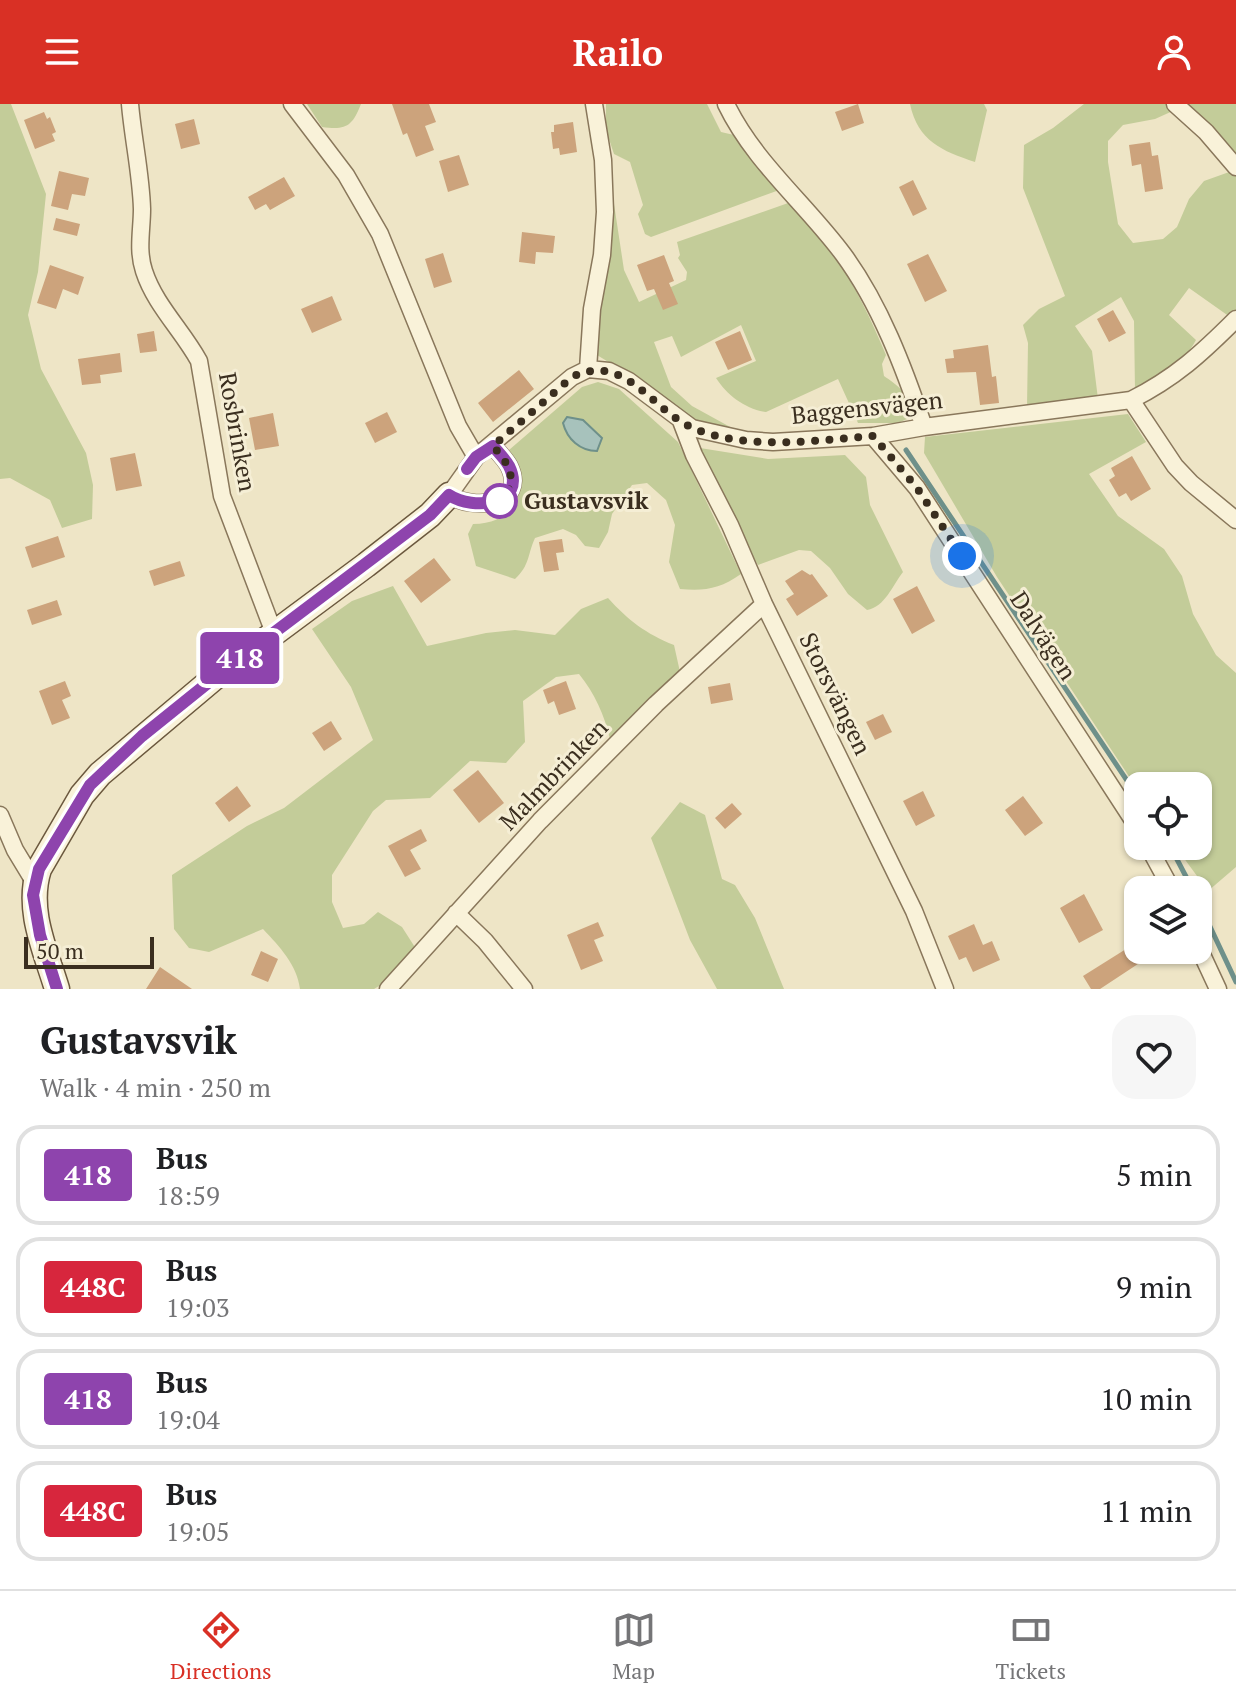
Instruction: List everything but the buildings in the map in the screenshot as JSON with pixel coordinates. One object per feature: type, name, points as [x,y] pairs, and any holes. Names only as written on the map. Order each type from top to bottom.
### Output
[{"type":"street","name":"Rosbrinken","points":[[130,104],[142,207],[140,249],[144,273],[158,302],[190,343],[199,361],[222,496],[274,633]]},
{"type":"street","points":[[292,104],[346,175],[380,234],[453,414],[476,457]]},
{"type":"street","points":[[57,989],[36,918],[35,883],[39,869],[69,815],[100,774],[214,678],[430,515],[449,495],[476,457],[493,446],[572,377],[588,369],[592,309],[602,255],[605,212],[603,160],[594,104]]},
{"type":"street","points":[[726,104],[756,154],[809,210],[845,256],[866,290],[913,392],[924,427]]},
{"type":"street","points":[[1175,104],[1206,132],[1236,167]]},
{"type":"street","points":[[1236,319],[1192,363],[1163,384],[1131,400],[1175,466],[1236,520]]},
{"type":"street","name":"Baggensvägen","points":[[588,369],[609,371],[629,381],[681,421],[703,432],[773,442],[873,436],[1131,400]]},
{"type":"street","name":"Storsvängen","points":[[681,421],[764,604],[914,911],[945,989]]},
{"type":"street","name":"Dalvägen","points":[[873,436],[917,488],[1124,806]]},
{"type":"street","points":[[449,495],[457,501],[478,505],[500,501],[512,482],[512,474],[509,465],[493,446]]},
{"type":"street","name":"Malmbrinken","points":[[388,989],[540,821],[656,704],[764,604]]},
{"type":"street","points":[[0,815],[15,850],[35,883]]},
{"type":"street","points":[[456,913],[485,941],[524,989]]},
{"type":"street","points":[[1206,964],[1218,989]]},
{"type":"green space","points":[[0,104],[11,104],[46,194],[38,272],[28,315],[41,369],[86,453],[93,485],[92,519],[62,528],[50,500],[10,478],[0,479]]},
{"type":"green space","points":[[307,104],[361,104],[351,122],[337,128],[322,127]]},
{"type":"green space","points":[[606,104],[707,104],[721,132],[734,135],[782,189],[651,237],[645,234],[638,214],[643,205],[630,162],[614,154],[606,130]]},
{"type":"green space","points":[[910,104],[984,104],[987,110],[975,162],[942,149],[925,136]]},
{"type":"green space","points":[[1084,104],[1236,104],[1236,157],[1198,113],[1175,110],[1155,119],[1123,125],[1108,141],[1108,162],[1118,224],[1133,243],[1163,239],[1177,227],[1189,199],[1204,181],[1232,171],[1236,176],[1236,310],[1230,317],[1189,288],[1169,315],[1196,340],[1177,363],[1135,391],[1134,321],[1121,297],[1075,326],[1092,351],[1098,399],[1027,407],[1028,343],[1023,325],[1039,309],[1065,296],[1023,188],[1024,145]]},
{"type":"green space","points":[[791,202],[821,236],[858,294],[886,355],[882,364],[884,376],[907,399],[907,419],[898,423],[858,423],[838,379],[766,412],[744,404],[716,378],[756,361],[741,325],[681,357],[672,336],[654,342],[671,387],[692,406],[732,428],[682,414],[597,355],[610,211],[614,204],[624,270],[639,302],[686,280],[687,272],[678,258],[677,242]]},
{"type":"green space","points":[[598,382],[619,389],[678,442],[741,574],[712,588],[680,589],[669,562],[675,525],[666,500],[647,483],[632,485],[612,514],[608,532],[599,548],[585,546],[576,535],[563,529],[535,538],[526,565],[515,579],[476,566],[468,534],[473,524],[500,517],[514,500],[515,476],[509,450],[582,387]]},
{"type":"green space","points":[[1128,414],[1146,442],[1089,474],[1118,516],[1164,549],[1182,576],[1193,614],[1216,655],[1236,673],[1236,867],[1212,888],[1212,876],[1197,876],[1185,860],[1212,860],[1212,772],[1126,772],[997,577],[924,453],[925,437]]},
{"type":"green space","points":[[700,448],[768,459],[845,455],[866,477],[870,505],[903,572],[888,595],[879,605],[867,610],[848,594],[830,568],[811,551],[799,550],[758,565]]},
{"type":"green space","points":[[393,586],[427,646],[515,630],[555,635],[581,609],[608,598],[638,626],[674,645],[680,672],[610,739],[598,705],[579,674],[556,677],[523,701],[525,742],[506,763],[470,761],[430,798],[386,800],[373,811],[332,875],[332,902],[343,928],[364,924],[378,912],[402,927],[418,952],[374,989],[300,989],[291,964],[263,929],[209,952],[189,948],[174,929],[172,875],[247,826],[284,808],[373,740],[351,687],[312,629],[352,601]]},
{"type":"green space","points":[[680,802],[705,815],[722,879],[735,885],[755,918],[784,989],[717,989],[690,940],[651,838]]},
{"type":"water","points":[[567,417],[583,420],[602,438],[597,451],[585,449],[571,439],[563,423]]},
{"type":"waterway","points":[[906,450],[1124,776]]},
{"type":"waterway","points":[[1177,860],[1186,876]]},
{"type":"waterway","points":[[1212,931],[1236,982]]},
{"type":"bus line","name":"418","points":[[57,989],[40,935],[33,895],[39,869],[82,795],[142,736],[430,515],[449,495],[467,504],[491,504],[500,501],[512,482],[509,465],[493,446],[476,457],[467,469]]},
{"type":"place","name":"Gustavsvik","points":[[500,501]]},
{"type":"route","points":[[500,501],[512,482],[512,474],[509,465],[493,446],[572,377],[588,369],[600,369],[629,381],[681,421],[703,432],[773,442],[873,436],[917,488],[962,556]]}]
